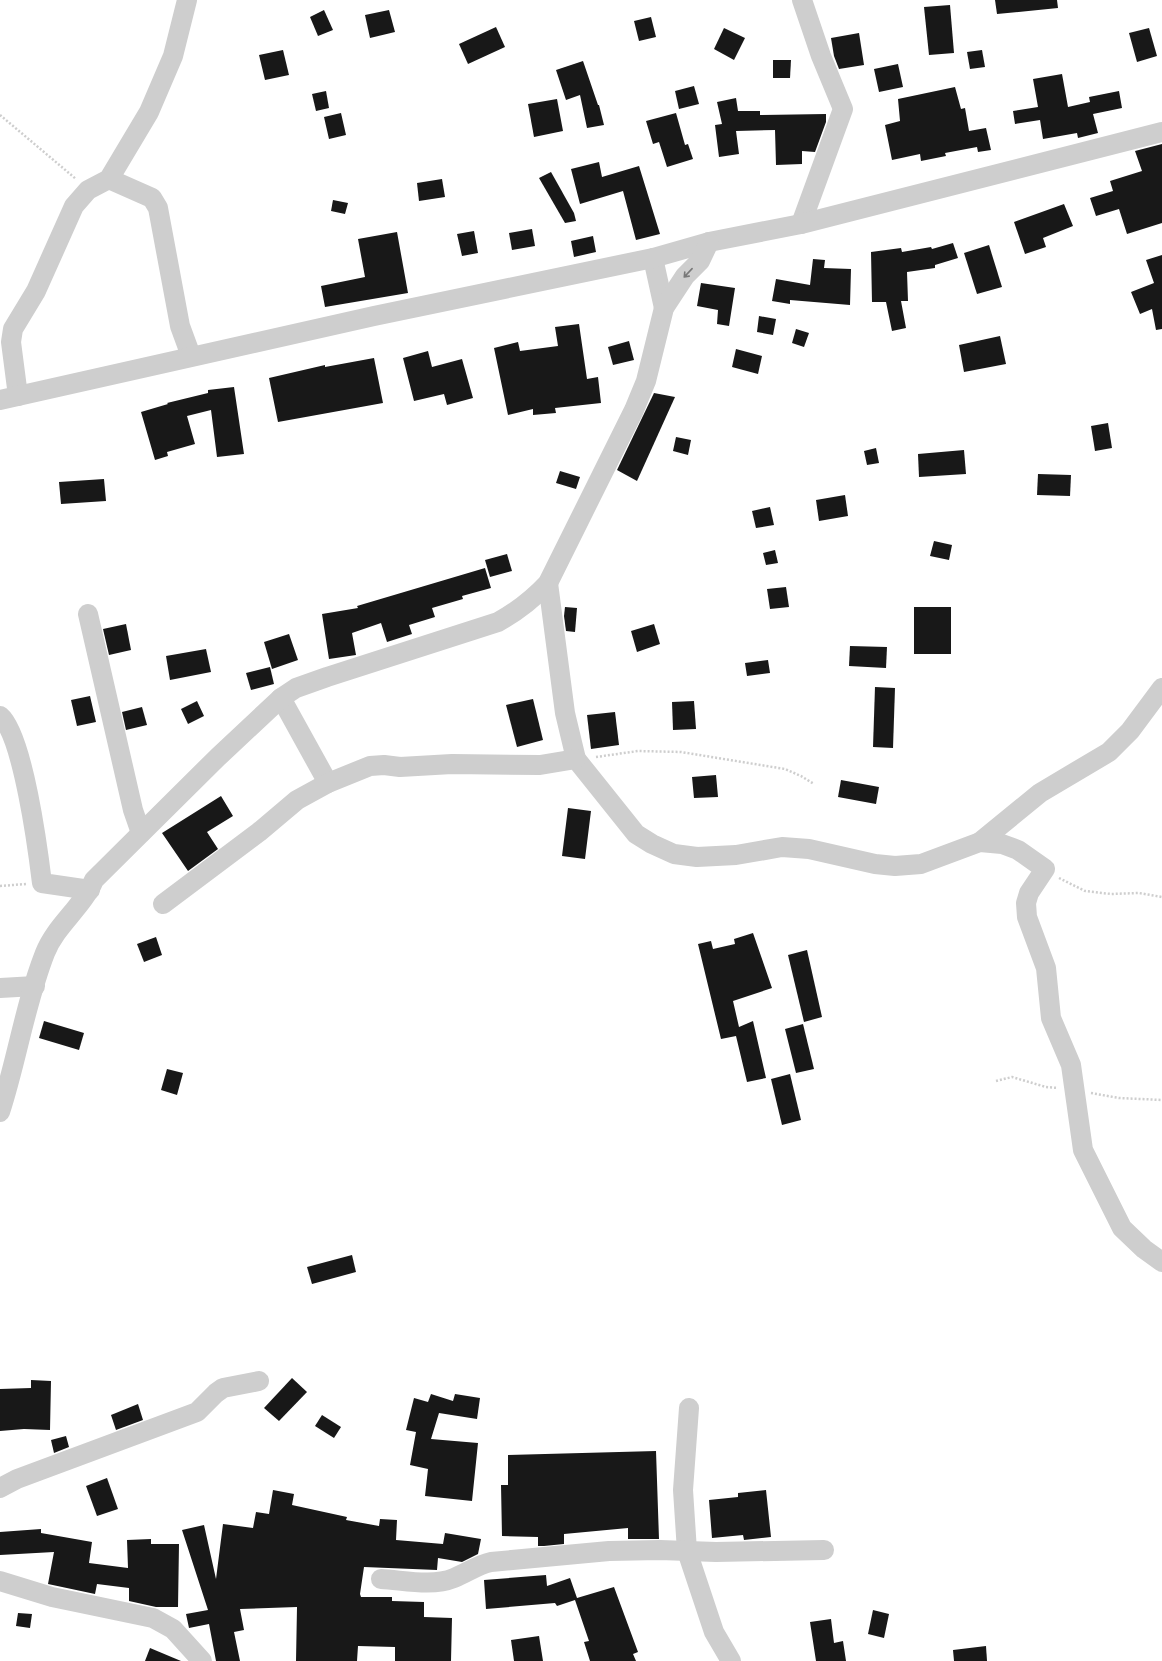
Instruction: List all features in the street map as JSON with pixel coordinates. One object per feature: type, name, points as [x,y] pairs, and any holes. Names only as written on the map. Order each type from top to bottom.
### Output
[{"type":"street","points":[[187,0],[173,56],[150,112],[109,179],[88,190],[74,206],[36,291],[13,329],[11,342],[9,398],[191,356],[653,258],[709,242],[801,224],[1162,132]]},
{"type":"street","points":[[801,224],[843,109],[821,56],[802,0]]},
{"type":"street","points":[[109,179],[152,198],[158,208],[180,326],[191,356]]},
{"type":"street","points":[[0,1112],[45,952],[66,919],[90,890],[94,880],[141,833],[281,698],[296,688],[334,674],[498,622],[517,612],[530,602],[548,583],[634,410],[646,381],[664,308],[685,276],[700,260],[709,242]]},
{"type":"street","points":[[653,258],[664,308]]},
{"type":"street","points":[[548,583],[565,713],[576,759],[636,834],[652,844],[674,854],[697,857],[736,855],[782,847],[809,849],[875,864],[895,866],[921,864],[980,842],[1040,793],[1109,752],[1130,731],[1162,688]]},
{"type":"street","points":[[88,614],[133,810],[141,833]]},
{"type":"street","points":[[281,698],[328,783]]},
{"type":"street","points":[[0,716],[14,737],[37,842],[42,883],[90,890]]},
{"type":"street","points":[[163,904],[259,832],[297,800],[328,783],[370,766],[384,764],[400,767],[502,764],[540,765],[576,759]]},
{"type":"street","points":[[980,842],[1002,844],[1018,850],[1045,869],[1029,893],[1026,903],[1027,917],[1046,968],[1051,1018],[1071,1065],[1080,1138],[1088,1163],[1122,1228],[1144,1249],[1162,1262]]},
{"type":"street","points":[[0,988],[35,986]]},
{"type":"street","points":[[0,1488],[17,1479],[197,1412],[216,1392],[224,1388],[259,1381]]},
{"type":"street","points":[[689,1408],[683,1490],[687,1551],[714,1632],[731,1661]]},
{"type":"street","points":[[380,1579],[427,1582],[448,1580],[455,1578],[480,1564],[599,1552],[660,1550],[824,1550]]},
{"type":"street","points":[[0,1581],[58,1598],[153,1618],[173,1629],[202,1661]]},
{"type":"path","points":[[0,115],[88,190]]},
{"type":"path","points":[[576,759],[638,751],[681,752],[785,769],[814,784]]},
{"type":"path","points":[[1045,869],[1058,878],[1085,890],[1111,894],[1139,893],[1162,897]]},
{"type":"path","points":[[0,886],[42,883]]},
{"type":"path","points":[[996,1080],[1012,1077],[1046,1087],[1075,1090],[1119,1098],[1162,1100]]},
{"type":"building","points":[[995,0],[1057,0],[1058,8],[997,14]]},
{"type":"building","points":[[950,5],[954,53],[929,55],[924,7]]},
{"type":"building","points":[[324,10],[333,30],[318,36],[310,17]]},
{"type":"building","points":[[389,10],[395,32],[370,38],[365,15]]},
{"type":"building","points":[[651,17],[656,37],[639,41],[634,21]]},
{"type":"building","points":[[496,27],[505,47],[468,64],[459,44]]},
{"type":"building","points":[[724,28],[745,38],[734,60],[714,49]]},
{"type":"building","points":[[1149,28],[1157,56],[1137,62],[1129,33]]},
{"type":"building","points":[[859,33],[864,65],[839,69],[834,56],[831,38]]},
{"type":"building","points":[[283,50],[289,75],[265,80],[259,55]]},
{"type":"building","points":[[982,50],[985,67],[970,69],[967,52]]},
{"type":"building","points":[[773,60],[791,60],[790,78],[773,78]]},
{"type":"building","points":[[583,61],[599,105],[604,125],[587,128],[580,95],[566,100],[556,70]]},
{"type":"building","points":[[898,64],[903,87],[879,92],[874,69]]},
{"type":"building","points":[[1062,74],[1068,107],[1090,102],[1089,97],[1119,91],[1122,108],[1093,114],[1098,133],[1078,138],[1077,133],[1043,139],[1040,120],[1015,124],[1013,111],[1038,107],[1033,79]]},
{"type":"building","points":[[694,86],[699,104],[679,109],[675,91]]},
{"type":"building","points":[[955,87],[961,109],[965,108],[969,131],[986,128],[991,150],[978,152],[977,147],[945,153],[946,156],[921,161],[920,154],[892,160],[885,125],[900,121],[898,99]]},
{"type":"building","points":[[326,91],[329,108],[316,111],[312,94]]},
{"type":"building","points":[[736,98],[738,111],[760,111],[760,115],[826,114],[826,122],[815,152],[802,151],[802,164],[776,165],[775,130],[736,131],[739,154],[719,157],[715,125],[722,124],[717,102]]},
{"type":"building","points":[[557,99],[563,131],[534,137],[528,104]]},
{"type":"building","points":[[341,113],[346,135],[329,139],[324,117]]},
{"type":"building","points":[[676,113],[685,145],[688,144],[693,159],[667,167],[659,142],[653,144],[646,121]]},
{"type":"building","points":[[1162,144],[1162,223],[1127,234],[1119,209],[1096,216],[1090,198],[1113,191],[1110,181],[1142,171],[1135,151]]},
{"type":"building","points":[[599,162],[602,177],[639,166],[660,234],[636,240],[623,191],[580,204],[571,169]]},
{"type":"building","points":[[551,172],[574,213],[576,221],[565,223],[539,178]]},
{"type":"building","points":[[442,179],[445,197],[419,201],[417,183]]},
{"type":"building","points":[[333,200],[348,203],[345,214],[331,211]]},
{"type":"building","points":[[1064,204],[1073,226],[1043,238],[1046,247],[1025,254],[1014,222]]},
{"type":"building","points":[[532,229],[535,246],[512,250],[509,233]]},
{"type":"building","points":[[474,231],[478,253],[462,256],[457,234]]},
{"type":"building","points":[[397,232],[408,293],[325,307],[321,286],[365,277],[358,239]]},
{"type":"building","points":[[593,236],[596,252],[574,257],[571,241]]},
{"type":"building","points":[[953,243],[958,258],[935,265],[935,268],[907,272],[908,301],[901,301],[906,328],[892,331],[886,302],[872,302],[871,252],[901,248],[902,252],[931,247],[932,249]]},
{"type":"building","points":[[989,245],[1002,287],[977,294],[964,253]]},
{"type":"building","points":[[1162,255],[1162,329],[1156,330],[1152,309],[1140,314],[1131,292],[1154,283],[1146,260]]},
{"type":"building","points":[[813,259],[825,260],[824,268],[851,269],[850,305],[790,300],[790,304],[772,301],[776,279],[810,285]]},
{"type":"building","points":[[701,283],[735,288],[729,326],[717,324],[718,310],[697,306]]},
{"type":"building","points":[[759,316],[776,319],[773,335],[757,332]]},
{"type":"building","points":[[579,324],[587,379],[598,377],[601,403],[555,408],[556,413],[533,415],[533,409],[508,415],[494,348],[518,342],[520,351],[558,346],[555,327]]},
{"type":"building","points":[[796,329],[809,333],[804,347],[792,343]]},
{"type":"building","points":[[1000,336],[1006,364],[964,372],[959,345]]},
{"type":"building","points":[[629,341],[634,360],[613,365],[608,347]]},
{"type":"building","points":[[736,349],[762,356],[758,374],[732,367]]},
{"type":"building","points":[[428,351],[432,367],[462,359],[473,398],[447,405],[444,394],[414,401],[403,358]]},
{"type":"building","points":[[374,358],[383,403],[278,422],[269,378],[325,365],[325,367]]},
{"type":"building","points":[[234,387],[244,454],[217,457],[211,410],[187,416],[195,444],[167,452],[168,456],[155,460],[141,412],[168,404],[167,403],[208,393],[208,390]]},
{"type":"building","points":[[654,393],[675,397],[637,481],[617,470]]},
{"type":"building","points":[[1108,423],[1112,448],[1095,451],[1091,426]]},
{"type":"building","points":[[676,437],[691,440],[688,455],[673,451]]},
{"type":"building","points":[[876,448],[879,463],[867,465],[864,451]]},
{"type":"building","points":[[964,450],[966,474],[919,477],[918,454]]},
{"type":"building","points":[[560,471],[580,477],[576,489],[556,483]]},
{"type":"building","points":[[1038,474],[1071,475],[1070,496],[1037,495]]},
{"type":"building","points":[[104,479],[106,501],[61,504],[59,482]]},
{"type":"building","points":[[845,495],[848,516],[819,521],[816,500]]},
{"type":"building","points":[[770,507],[774,525],[756,528],[752,511]]},
{"type":"building","points":[[934,541],[952,545],[949,560],[930,556]]},
{"type":"building","points":[[775,550],[778,563],[766,565],[763,553]]},
{"type":"building","points":[[507,554],[512,571],[490,577],[485,560]]},
{"type":"building","points":[[485,568],[491,588],[462,596],[463,599],[432,608],[435,617],[409,625],[412,634],[387,642],[381,623],[352,633],[356,655],[329,659],[322,614],[358,608],[357,606]]},
{"type":"building","points":[[786,587],[789,607],[770,609],[767,589]]},
{"type":"building","points":[[565,607],[577,608],[575,632],[566,631],[564,616]]},
{"type":"building","points":[[914,607],[951,607],[951,654],[914,654]]},
{"type":"building","points":[[126,624],[131,650],[109,655],[103,629]]},
{"type":"building","points":[[654,624],[660,644],[637,652],[631,631]]},
{"type":"building","points":[[289,634],[298,660],[272,669],[264,642]]},
{"type":"building","points":[[850,646],[887,647],[886,668],[849,666]]},
{"type":"building","points":[[206,649],[211,672],[170,680],[166,656]]},
{"type":"building","points":[[768,660],[770,673],[747,676],[745,663]]},
{"type":"building","points":[[270,667],[274,684],[251,690],[246,673]]},
{"type":"building","points":[[875,687],[895,688],[893,748],[873,747]]},
{"type":"building","points":[[90,696],[96,722],[77,726],[71,700]]},
{"type":"building","points":[[533,699],[543,740],[517,747],[506,705]]},
{"type":"building","points":[[197,701],[204,716],[188,724],[181,709]]},
{"type":"building","points":[[694,701],[696,729],[673,730],[672,702]]},
{"type":"building","points":[[142,707],[147,725],[126,730],[122,712]]},
{"type":"building","points":[[615,712],[619,745],[591,749],[587,715]]},
{"type":"building","points":[[716,775],[718,797],[694,798],[692,777]]},
{"type":"building","points":[[841,780],[879,787],[876,804],[838,797]]},
{"type":"building","points":[[221,796],[233,816],[207,832],[218,849],[188,871],[162,833]]},
{"type":"building","points":[[568,808],[591,811],[585,859],[562,856]]},
{"type":"building","points":[[753,933],[772,988],[733,1001],[739,1027],[753,1021],[766,1078],[747,1082],[736,1036],[721,1039],[698,944],[711,941],[713,949],[735,944],[734,939]]},
{"type":"building","points":[[156,937],[162,955],[144,962],[137,944]]},
{"type":"building","points":[[807,950],[822,1017],[804,1022],[788,955]]},
{"type":"building","points":[[44,1021],[84,1033],[79,1050],[39,1038]]},
{"type":"building","points":[[803,1024],[814,1069],[796,1073],[785,1029]]},
{"type":"building","points":[[167,1069],[183,1073],[177,1095],[161,1090]]},
{"type":"building","points":[[790,1074],[801,1120],[782,1125],[771,1079]]},
{"type":"building","points":[[352,1255],[356,1272],[312,1284],[307,1267]]},
{"type":"building","points":[[292,1378],[307,1392],[279,1421],[264,1408]]},
{"type":"building","points":[[31,1380],[51,1381],[50,1430],[24,1429],[0,1431],[0,1389],[31,1388]]},
{"type":"building","points":[[431,1394],[453,1401],[455,1394],[480,1398],[477,1419],[439,1413],[431,1439],[478,1443],[472,1501],[425,1496],[428,1469],[410,1465],[416,1432],[406,1430],[414,1398],[428,1402]]},
{"type":"building","points":[[138,1404],[143,1420],[116,1430],[111,1415]]},
{"type":"building","points":[[322,1415],[341,1427],[334,1438],[315,1426]]},
{"type":"building","points":[[66,1436],[69,1447],[54,1453],[51,1440]]},
{"type":"building","points":[[656,1451],[659,1539],[628,1539],[628,1528],[564,1534],[564,1544],[544,1546],[538,1546],[538,1537],[502,1536],[501,1485],[508,1485],[508,1455]]},
{"type":"building","points":[[107,1478],[118,1509],[97,1516],[86,1486]]},
{"type":"building","points":[[273,1490],[294,1494],[292,1505],[347,1517],[346,1520],[379,1526],[380,1519],[397,1520],[396,1540],[443,1544],[445,1533],[481,1539],[478,1554],[462,1562],[438,1558],[437,1570],[364,1567],[360,1594],[361,1597],[392,1597],[392,1601],[424,1602],[424,1617],[452,1618],[451,1661],[395,1661],[395,1647],[358,1646],[357,1661],[296,1661],[297,1607],[240,1609],[244,1630],[234,1632],[240,1661],[216,1661],[209,1624],[189,1628],[186,1614],[208,1610],[182,1530],[204,1525],[216,1579],[223,1524],[253,1528],[256,1512],[269,1514]]},
{"type":"building","points":[[766,1490],[771,1537],[744,1540],[743,1535],[712,1538],[709,1500],[738,1497],[738,1493]]},
{"type":"building","points":[[41,1529],[41,1533],[92,1542],[89,1563],[128,1568],[127,1540],[151,1539],[151,1544],[179,1544],[178,1607],[156,1607],[129,1601],[129,1588],[97,1584],[95,1594],[48,1584],[54,1552],[0,1555],[0,1532]]},
{"type":"building","points":[[546,1575],[547,1586],[570,1578],[577,1598],[614,1587],[638,1652],[633,1654],[636,1661],[590,1661],[584,1642],[589,1641],[575,1600],[557,1606],[555,1603],[486,1609],[484,1580]]},
{"type":"building","points":[[873,1610],[889,1614],[884,1638],[868,1634]]},
{"type":"building","points":[[18,1613],[32,1614],[30,1628],[16,1626]]},
{"type":"building","points":[[831,1619],[834,1643],[843,1641],[846,1661],[816,1661],[810,1622]]},
{"type":"building","points":[[539,1636],[543,1661],[514,1661],[511,1640]]},
{"type":"building","points":[[986,1646],[987,1661],[954,1661],[953,1650]]},
{"type":"building","points":[[150,1648],[181,1661],[145,1661]]}]
